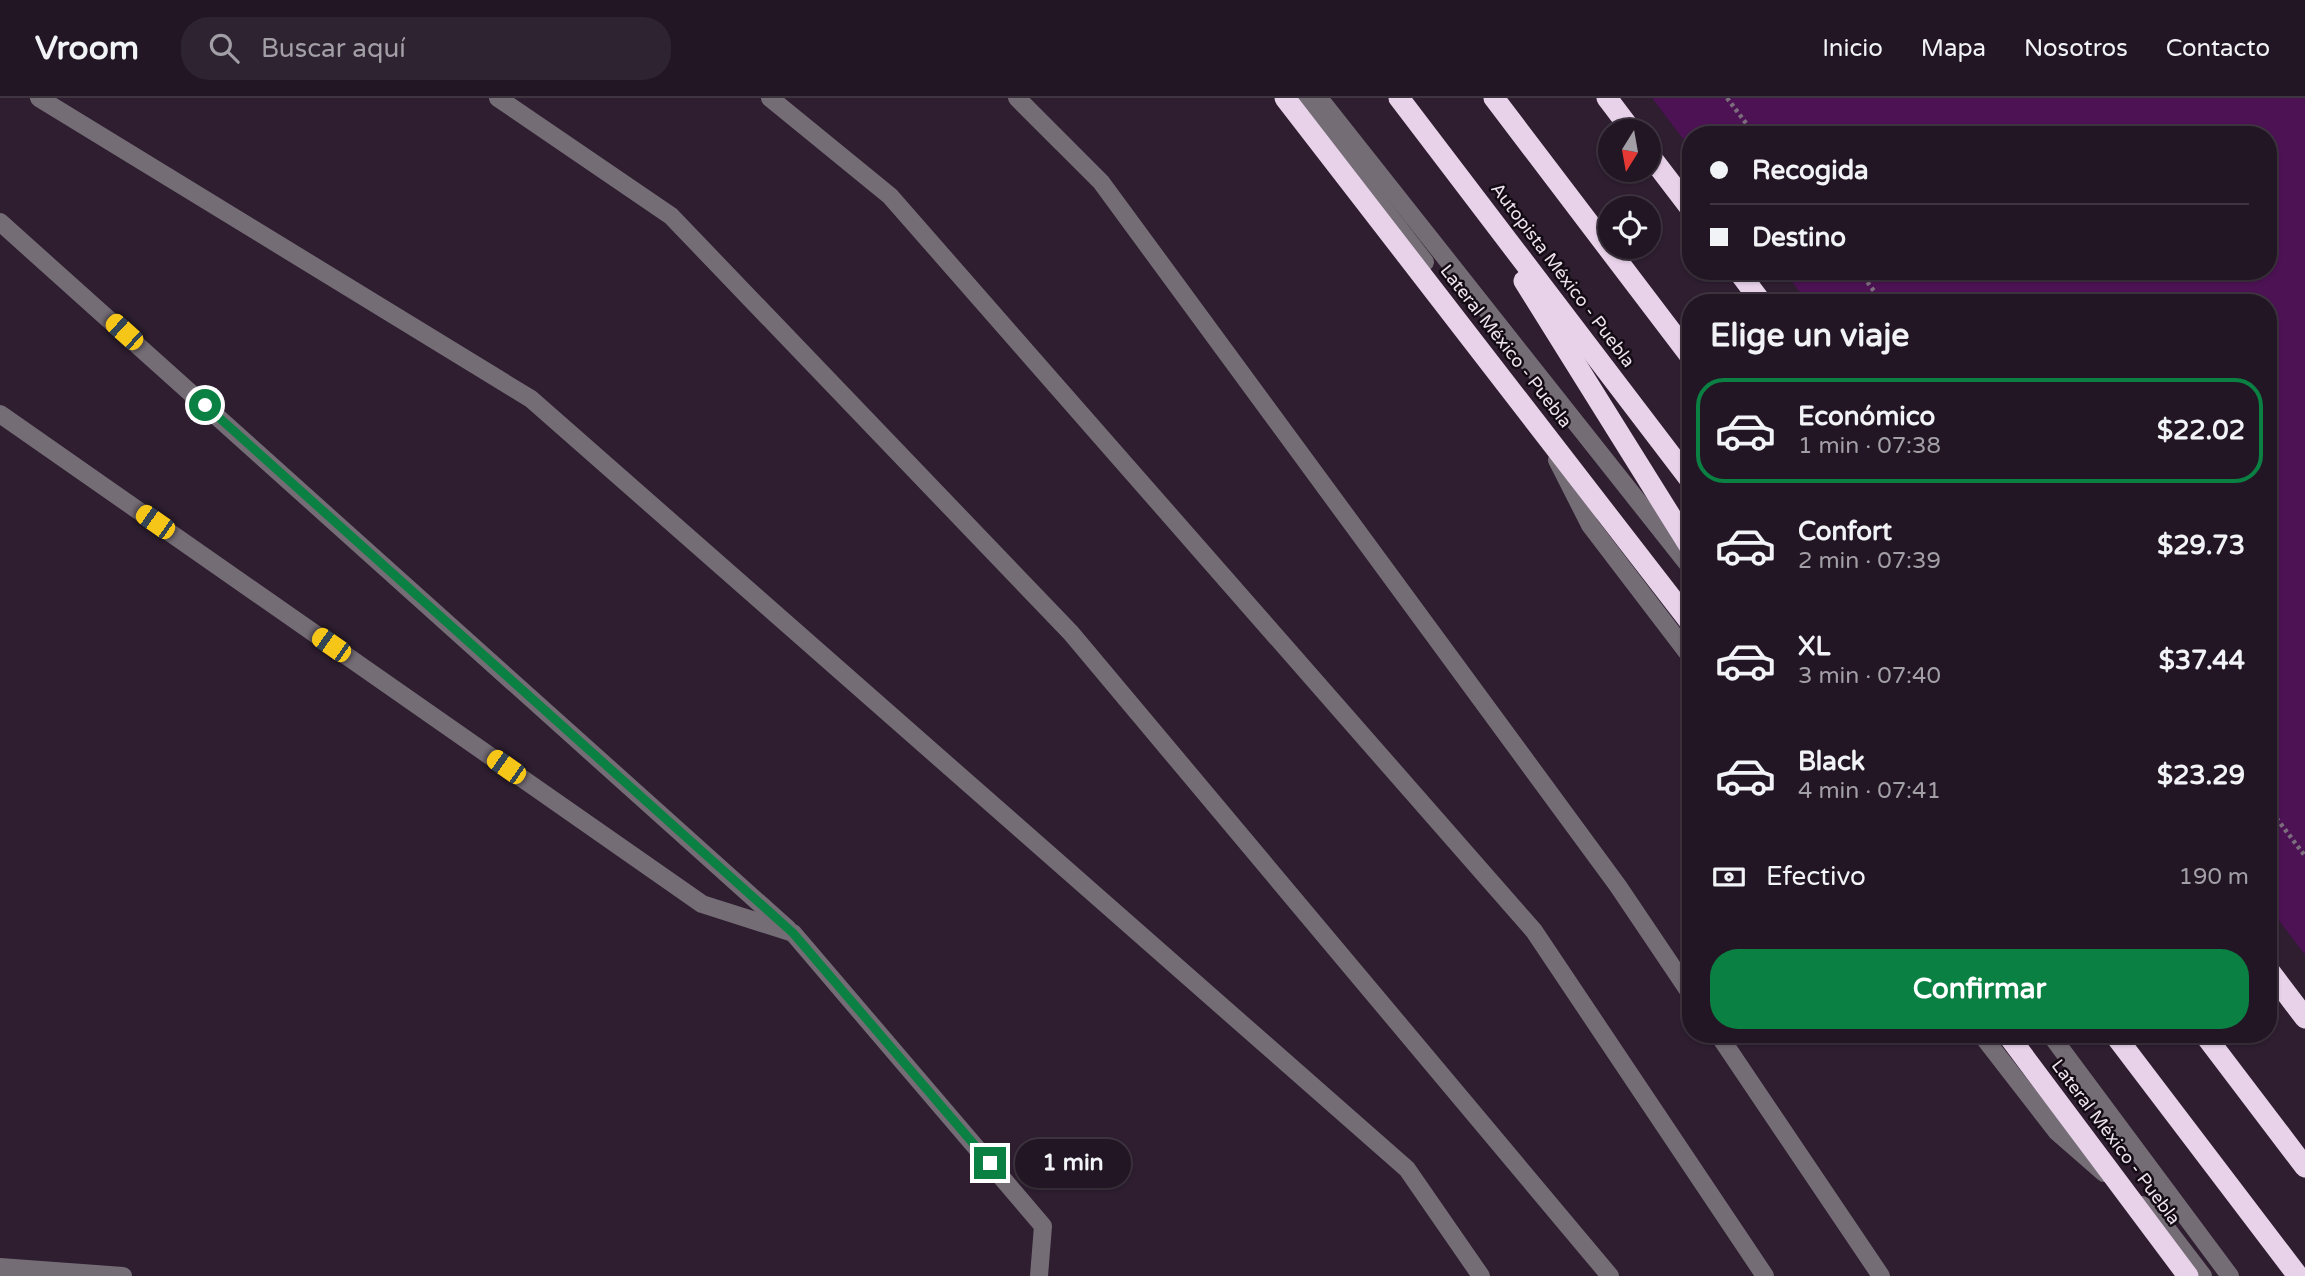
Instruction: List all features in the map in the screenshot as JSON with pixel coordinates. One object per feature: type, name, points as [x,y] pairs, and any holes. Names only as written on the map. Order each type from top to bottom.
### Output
[{"type":"highway","name":"Lateral México - Puebla","points":[[1285,98],[1682,612]]},
{"type":"highway","name":"Autopista México - Puebla","points":[[1399,98],[1682,469]]},
{"type":"highway","points":[[1494,98],[1682,345]]},
{"type":"highway","points":[[1607,98],[1623,119]]},
{"type":"highway","points":[[1454,170],[1682,534]]},
{"type":"highway","points":[[1661,170],[1682,198]]},
{"type":"highway","points":[[2277,981],[2305,1018]]},
{"type":"highway","name":"Lateral México - Puebla","points":[[2014,1043],[2188,1276]]},
{"type":"highway","points":[[2121,1043],[2298,1276]]},
{"type":"highway","points":[[2211,1043],[2305,1167]]},
{"type":"lane","points":[[39,98],[531,399],[1407,1169],[1481,1276]]},
{"type":"lane","points":[[498,98],[671,216],[1071,634],[1610,1276]]},
{"type":"lane","points":[[770,98],[890,196],[1534,931],[1765,1276]]},
{"type":"lane","points":[[1017,98],[1101,182],[1618,886],[1682,981]]},
{"type":"lane","points":[[1299,98],[1516,381],[1590,525],[1682,646]]},
{"type":"lane","points":[[1319,98],[1682,557]]},
{"type":"lane","points":[[0,222],[793,933],[1043,1226],[1039,1276]]},
{"type":"lane","points":[[0,414],[702,904],[793,933]]},
{"type":"lane","points":[[1724,1043],[1881,1276]]},
{"type":"lane","points":[[1988,1043],[2057,1132],[2161,1221],[2203,1276]]},
{"type":"lane","points":[[2057,1043],[2230,1276]]},
{"type":"lane","points":[[0,1267],[123,1276]]},
{"type":"path","points":[[1727,98],[1748,126]]},
{"type":"path","points":[[2277,819],[2305,856]]},
{"type":"shaded area","points":[[1652,98],[2305,98],[2305,955],[2277,918],[2277,294],[1801,294],[1791,280],[2277,280],[2277,126],[1682,126],[1682,137]]},
{"type":"route","points":[[205,405],[793,933],[990,1163]]}]
